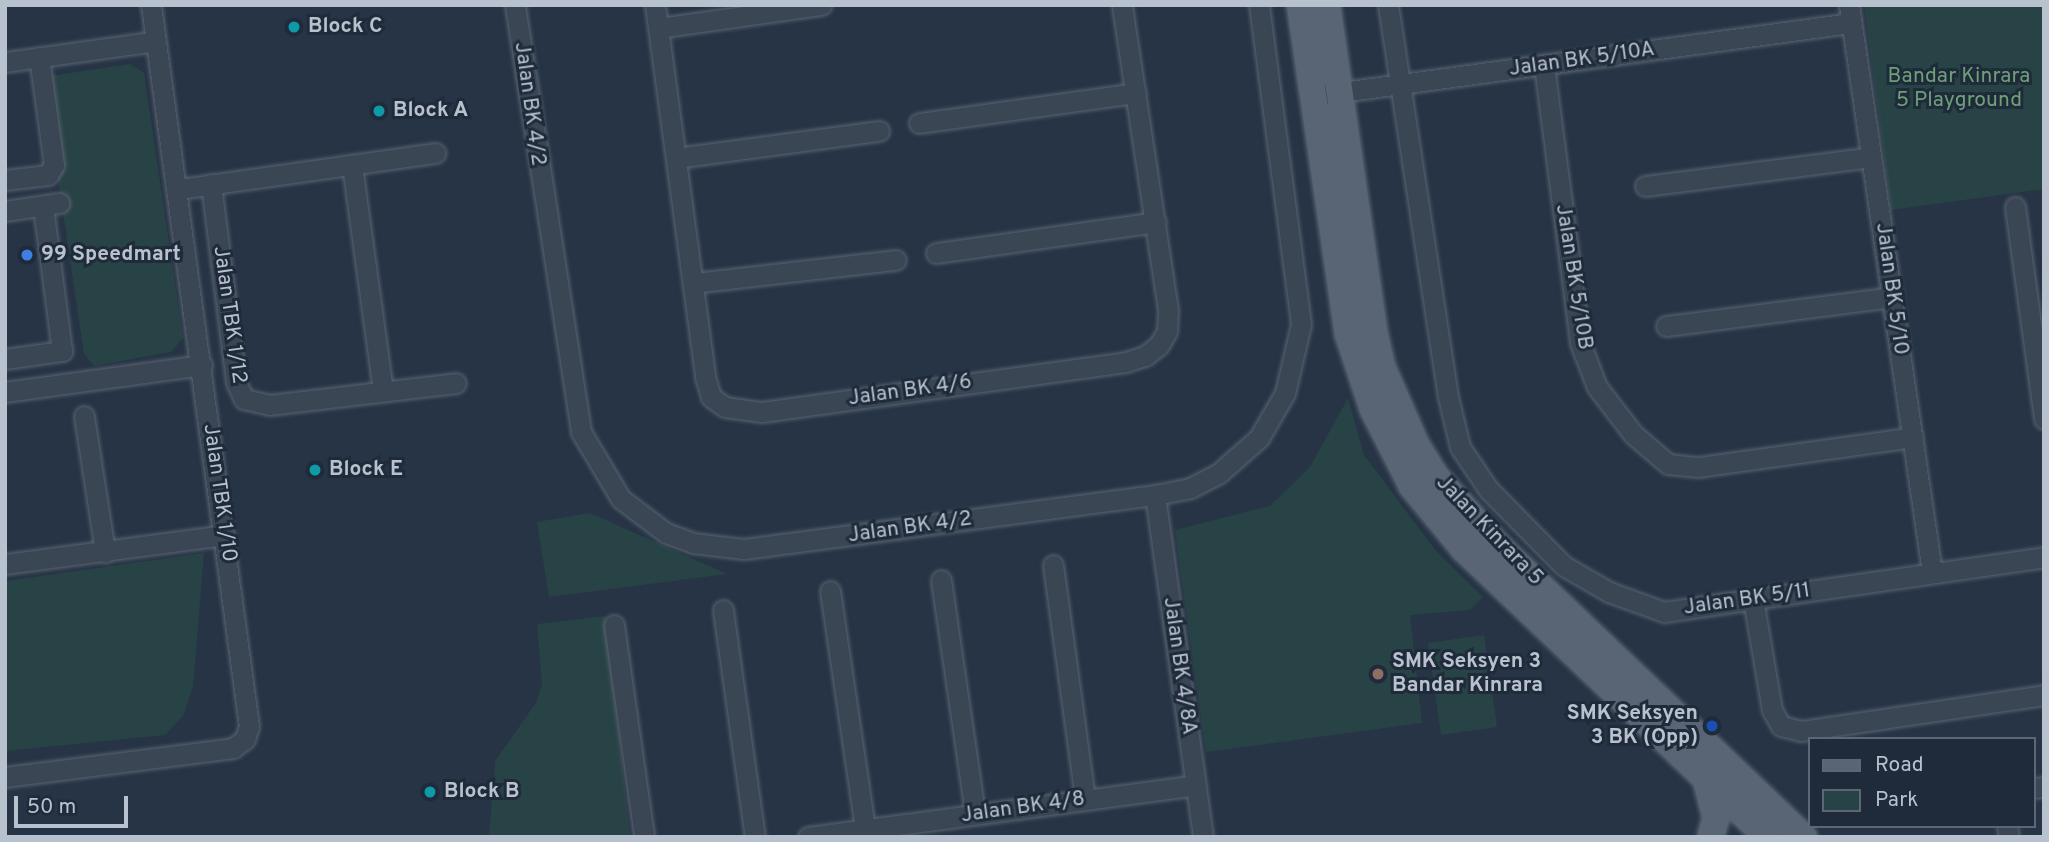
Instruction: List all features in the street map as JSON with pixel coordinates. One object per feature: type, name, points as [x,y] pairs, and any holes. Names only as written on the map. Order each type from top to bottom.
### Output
[{"type":"main road","name":"Jalan Kinrara 5","points":[[1300,5],[1312,96],[1358,373],[1412,486],[1464,549],[1704,775],[1755,817],[1804,837]]},
{"type":"main road","name":"Jalan Kinrara 5","points":[[1327,5],[1374,331],[1382,367],[1416,445],[1435,476],[1499,547],[1755,817]]},
{"type":"main road","points":[[1704,775],[1715,810],[1710,836]]},
{"type":"street","name":"Jalan TBK 1/10","points":[[5,777],[233,748],[245,739],[249,726],[179,189],[151,5]]},
{"type":"street","name":"Jalan BK 4/2","points":[[515,5],[581,432],[621,499],[666,533],[693,543],[744,549],[1155,495],[1190,488],[1218,474],[1259,438],[1284,393],[1297,347],[1299,296],[1259,5]]},
{"type":"street","name":"Jalan BK 4/6","points":[[655,5],[711,397],[725,407],[762,412],[1145,356],[1160,345],[1169,320],[1122,5]]},
{"type":"street","points":[[658,27],[821,5]]},
{"type":"street","name":"Jalan BK 5/11","points":[[1388,5],[1448,397],[1460,447],[1488,489],[1564,566],[1609,592],[1664,612],[2044,557]]},
{"type":"street","name":"Jalan BK 5/10A","points":[[1312,96],[1544,65],[1850,14]]},
{"type":"street","name":"Jalan BK 5/10","points":[[1850,14],[1933,572]]},
{"type":"street","points":[[5,62],[156,41]]},
{"type":"street","points":[[5,180],[48,175],[54,165],[39,57]]},
{"type":"street","name":"Jalan BK 5/10B","points":[[1544,65],[1580,343],[1597,387],[1633,434],[1668,464],[1698,467],[1913,437]]},
{"type":"street","points":[[919,123],[1136,93]]},
{"type":"street","points":[[676,159],[879,131]]},
{"type":"street","points":[[179,189],[435,153]]},
{"type":"street","points":[[1645,186],[1871,157]]},
{"type":"street","points":[[352,165],[383,391]]},
{"type":"street","name":"Jalan TBK 1/12","points":[[211,184],[236,382],[244,398],[260,406],[456,383]]},
{"type":"street","points":[[5,211],[51,205],[67,384]]},
{"type":"street","points":[[2015,207],[2044,419]]},
{"type":"street","points":[[936,253],[1156,222]]},
{"type":"street","points":[[693,283],[896,260]]},
{"type":"street","points":[[1666,326],[1892,297]]},
{"type":"street","points":[[5,359],[62,351]]},
{"type":"street","points":[[5,392],[202,365]]},
{"type":"street","points":[[84,416],[104,552]]},
{"type":"street","name":"Jalan BK 4/8A","points":[[1155,495],[1203,837]]},
{"type":"street","points":[[5,564],[224,535]]},
{"type":"street","points":[[1053,565],[1085,800]]},
{"type":"street","points":[[940,580],[975,814]]},
{"type":"street","points":[[830,591],[865,829]]},
{"type":"street","points":[[1753,599],[1772,710],[1781,726],[1801,732],[2044,695]]},
{"type":"street","points":[[723,610],[755,837]]},
{"type":"street","points":[[614,625],[644,837]]},
{"type":"street","name":"Jalan BK 4/8","points":[[808,837],[1196,785]]},
{"type":"street","points":[[1710,836],[1755,817]]},
{"type":"green space","name":"Bandar Kinrara 5 Playground","points":[[1864,5],[2044,5],[2044,189],[1891,210]]},
{"type":"green space","points":[[130,64],[144,73],[183,338],[171,352],[94,366],[84,354],[43,77]]},
{"type":"green space","points":[[1348,398],[1364,455],[1436,551],[1483,597],[1470,610],[1410,615],[1422,723],[1206,752],[1175,530],[1270,506],[1310,467]]},
{"type":"green space","points":[[590,513],[727,574],[549,597],[537,522]]},
{"type":"green space","points":[[204,553],[193,687],[183,716],[165,735],[5,751],[5,581]]},
{"type":"green space","points":[[606,616],[630,837],[489,837],[495,761],[536,703],[542,684],[537,624]]},
{"type":"green space","points":[[1484,635],[1497,727],[1441,735],[1428,643]]},
{"type":"place","name":"Block C","points":[[294,27]]},
{"type":"place","name":"Block A","points":[[379,111]]},
{"type":"place","name":"99 Speedmart","points":[[27,255]]},
{"type":"place","name":"Block E","points":[[315,470]]},
{"type":"place","name":"SMK Seksyen 3 Bandar Kinrara","points":[[1378,674]]},
{"type":"place","name":"SMK Seksyen 3 BK (Opp)","points":[[1712,726]]},
{"type":"place","name":"Block B","points":[[430,792]]}]
